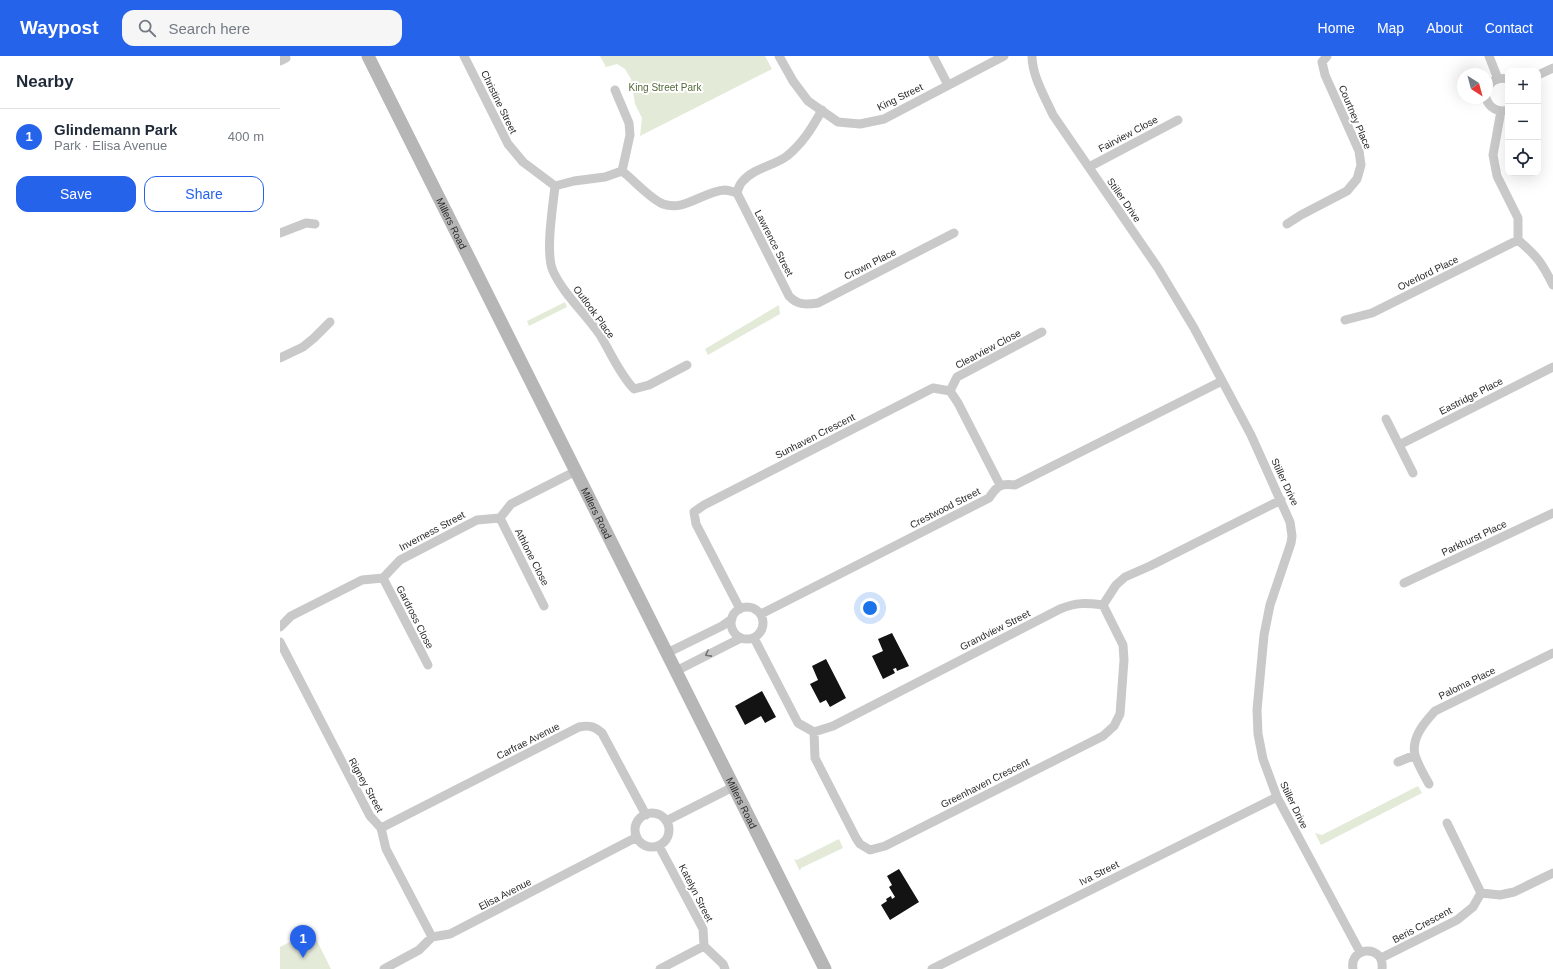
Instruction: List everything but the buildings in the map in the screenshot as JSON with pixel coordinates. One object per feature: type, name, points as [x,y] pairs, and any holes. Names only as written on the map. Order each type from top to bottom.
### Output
[{"type":"street","name":"Millers Road","points":[[368,56],[668,652],[733,787],[825,969]]},
{"type":"street","name":"Christine Street","points":[[464,56],[508,144],[523,162],[555,186]]},
{"type":"street","name":"King Street","points":[[779,56],[793,81],[808,101],[838,122],[860,124],[884,119],[1004,56]]},
{"type":"street","points":[[933,56],[948,85]]},
{"type":"street","name":"Stiller Drive","points":[[1032,56],[1032,63],[1037,78],[1053,115],[1172,290],[1251,435],[1290,522],[1292,536],[1270,606],[1264,635],[1257,710],[1258,734],[1263,759],[1277,797],[1360,952]]},
{"type":"street","name":"Courtney Place","points":[[1287,224],[1347,190],[1357,179],[1361,165],[1359,150],[1324,75],[1322,62],[1327,56]]},
{"type":"street","points":[[1489,56],[1498,79]]},
{"type":"street","points":[[1541,74],[1553,68]]},
{"type":"street","points":[[1493,81],[1505,79]]},
{"type":"street","points":[[615,90],[629,123],[630,135],[622,171]]},
{"type":"street","points":[[1489,104],[1491,107],[1505,111],[1493,155],[1497,176],[1518,218],[1518,240],[1535,254],[1545,268],[1553,285]]},
{"type":"street","points":[[622,171],[663,204],[680,205],[710,193],[726,190],[737,193],[741,182],[754,172],[785,157],[799,145],[810,132],[822,110]]},
{"type":"street","name":"Fairview Close","points":[[1088,167],[1178,120]]},
{"type":"street","points":[[555,186],[574,181],[605,177],[622,171]]},
{"type":"street","name":"Outlook Place","points":[[555,186],[550,255],[552,269],[560,284],[599,335],[625,380],[634,389],[650,385],[687,365]]},
{"type":"street","name":"Lawrence Street","points":[[737,193],[788,296],[794,302]]},
{"type":"street","points":[[280,233],[306,223],[315,224]]},
{"type":"street","name":"Crown Place","points":[[794,302],[805,305],[818,303],[954,233]]},
{"type":"street","name":"Overlord Place","points":[[1345,320],[1372,312],[1518,240]]},
{"type":"street","points":[[280,358],[303,347],[330,322]]},
{"type":"street","name":"Clearview Close","points":[[950,391],[957,377],[1042,332]]},
{"type":"street","name":"Eastridge Place","points":[[1399,445],[1553,367]]},
{"type":"street","points":[[950,391],[958,403],[1000,485],[1015,485],[1222,381]]},
{"type":"street","name":"Sunhaven Crescent","points":[[740,609],[696,524],[694,512],[704,505],[933,388],[950,391]]},
{"type":"street","points":[[1386,419],[1413,473]]},
{"type":"street","points":[[500,518],[511,504],[576,471]]},
{"type":"street","name":"Crestwood Street","points":[[761,614],[988,498],[1000,485]]},
{"type":"street","points":[[1103,604],[1116,585],[1125,577],[1150,566],[1281,500]]},
{"type":"street","name":"Parkhurst Place","points":[[1404,583],[1553,513]]},
{"type":"street","name":"Inverness Street","points":[[383,578],[400,560],[477,520],[500,518]]},
{"type":"street","name":"Athlone Close","points":[[500,518],[544,606]]},
{"type":"street","points":[[280,627],[291,616],[362,580],[383,578]]},
{"type":"street","name":"Gardross Close","points":[[383,578],[428,665]]},
{"type":"street","name":"Grandview Street","points":[[814,732],[833,726],[1060,609],[1074,604],[1103,604]]},
{"type":"street","name":"Greenhaven Crescent","points":[[814,732],[815,758],[856,838],[860,844],[870,850],[885,846],[1103,736],[1114,726],[1120,714],[1124,660],[1123,645],[1103,604]]},
{"type":"street","points":[[668,652],[722,626],[732,619],[736,611],[740,609],[749,607],[758,611],[764,619],[762,630],[754,638],[741,638],[676,671]]},
{"type":"street","points":[[732,619],[733,630],[741,638]]},
{"type":"street","points":[[754,638],[798,724],[814,732]]},
{"type":"street","name":"Rigney Street","points":[[280,642],[370,816],[381,828],[386,849],[432,937]]},
{"type":"street","name":"Paloma Place","points":[[1415,755],[1416,740],[1423,724],[1435,711],[1553,653]]},
{"type":"street","name":"Carfrae Avenue","points":[[381,828],[579,727],[587,725],[595,727],[602,733],[646,815]]},
{"type":"street","points":[[1398,762],[1415,755],[1429,784]]},
{"type":"street","points":[[666,821],[733,787]]},
{"type":"street","name":"Iva Street","points":[[932,969],[1277,797]]},
{"type":"street","points":[[657,814],[666,821],[668,826],[667,838],[659,846],[649,847],[640,842],[637,837],[636,832],[638,822],[646,815],[657,814]]},
{"type":"street","points":[[1447,823],[1481,893],[1500,895],[1514,892],[1553,873]]},
{"type":"street","name":"Elisa Avenue","points":[[432,937],[450,934],[637,837]]},
{"type":"street","name":"Katelyn Street","points":[[659,846],[703,929],[704,946]]},
{"type":"street","name":"Beris Crescent","points":[[1381,958],[1457,920],[1473,907],[1481,893]]},
{"type":"street","points":[[384,969],[419,950],[432,937]]},
{"type":"street","points":[[660,969],[704,946],[723,964],[725,969]]},
{"type":"street","points":[[1353,969],[1353,961],[1360,952],[1366,950],[1372,951],[1381,958],[1383,964],[1382,969]]},
{"type":"green space","name":"King Street Park","points":[[600,56],[765,56],[772,69],[640,136],[642,118],[635,104],[631,79],[625,69],[617,64],[606,67]]},
{"type":"green space","points":[[565,302],[567,307],[529,326],[527,321]]},
{"type":"green space","points":[[779,305],[780,314],[708,355],[705,349]]},
{"type":"green space","points":[[1418,786],[1422,793],[1321,845],[1315,833],[1322,835]]},
{"type":"green space","points":[[839,839],[843,848],[801,868],[800,871],[794,859],[797,860]]},
{"type":"green space","points":[[312,931],[331,969],[280,969],[280,947]]},
{"type":"place","name":"Glindemann Park","points":[[303,958]]}]
